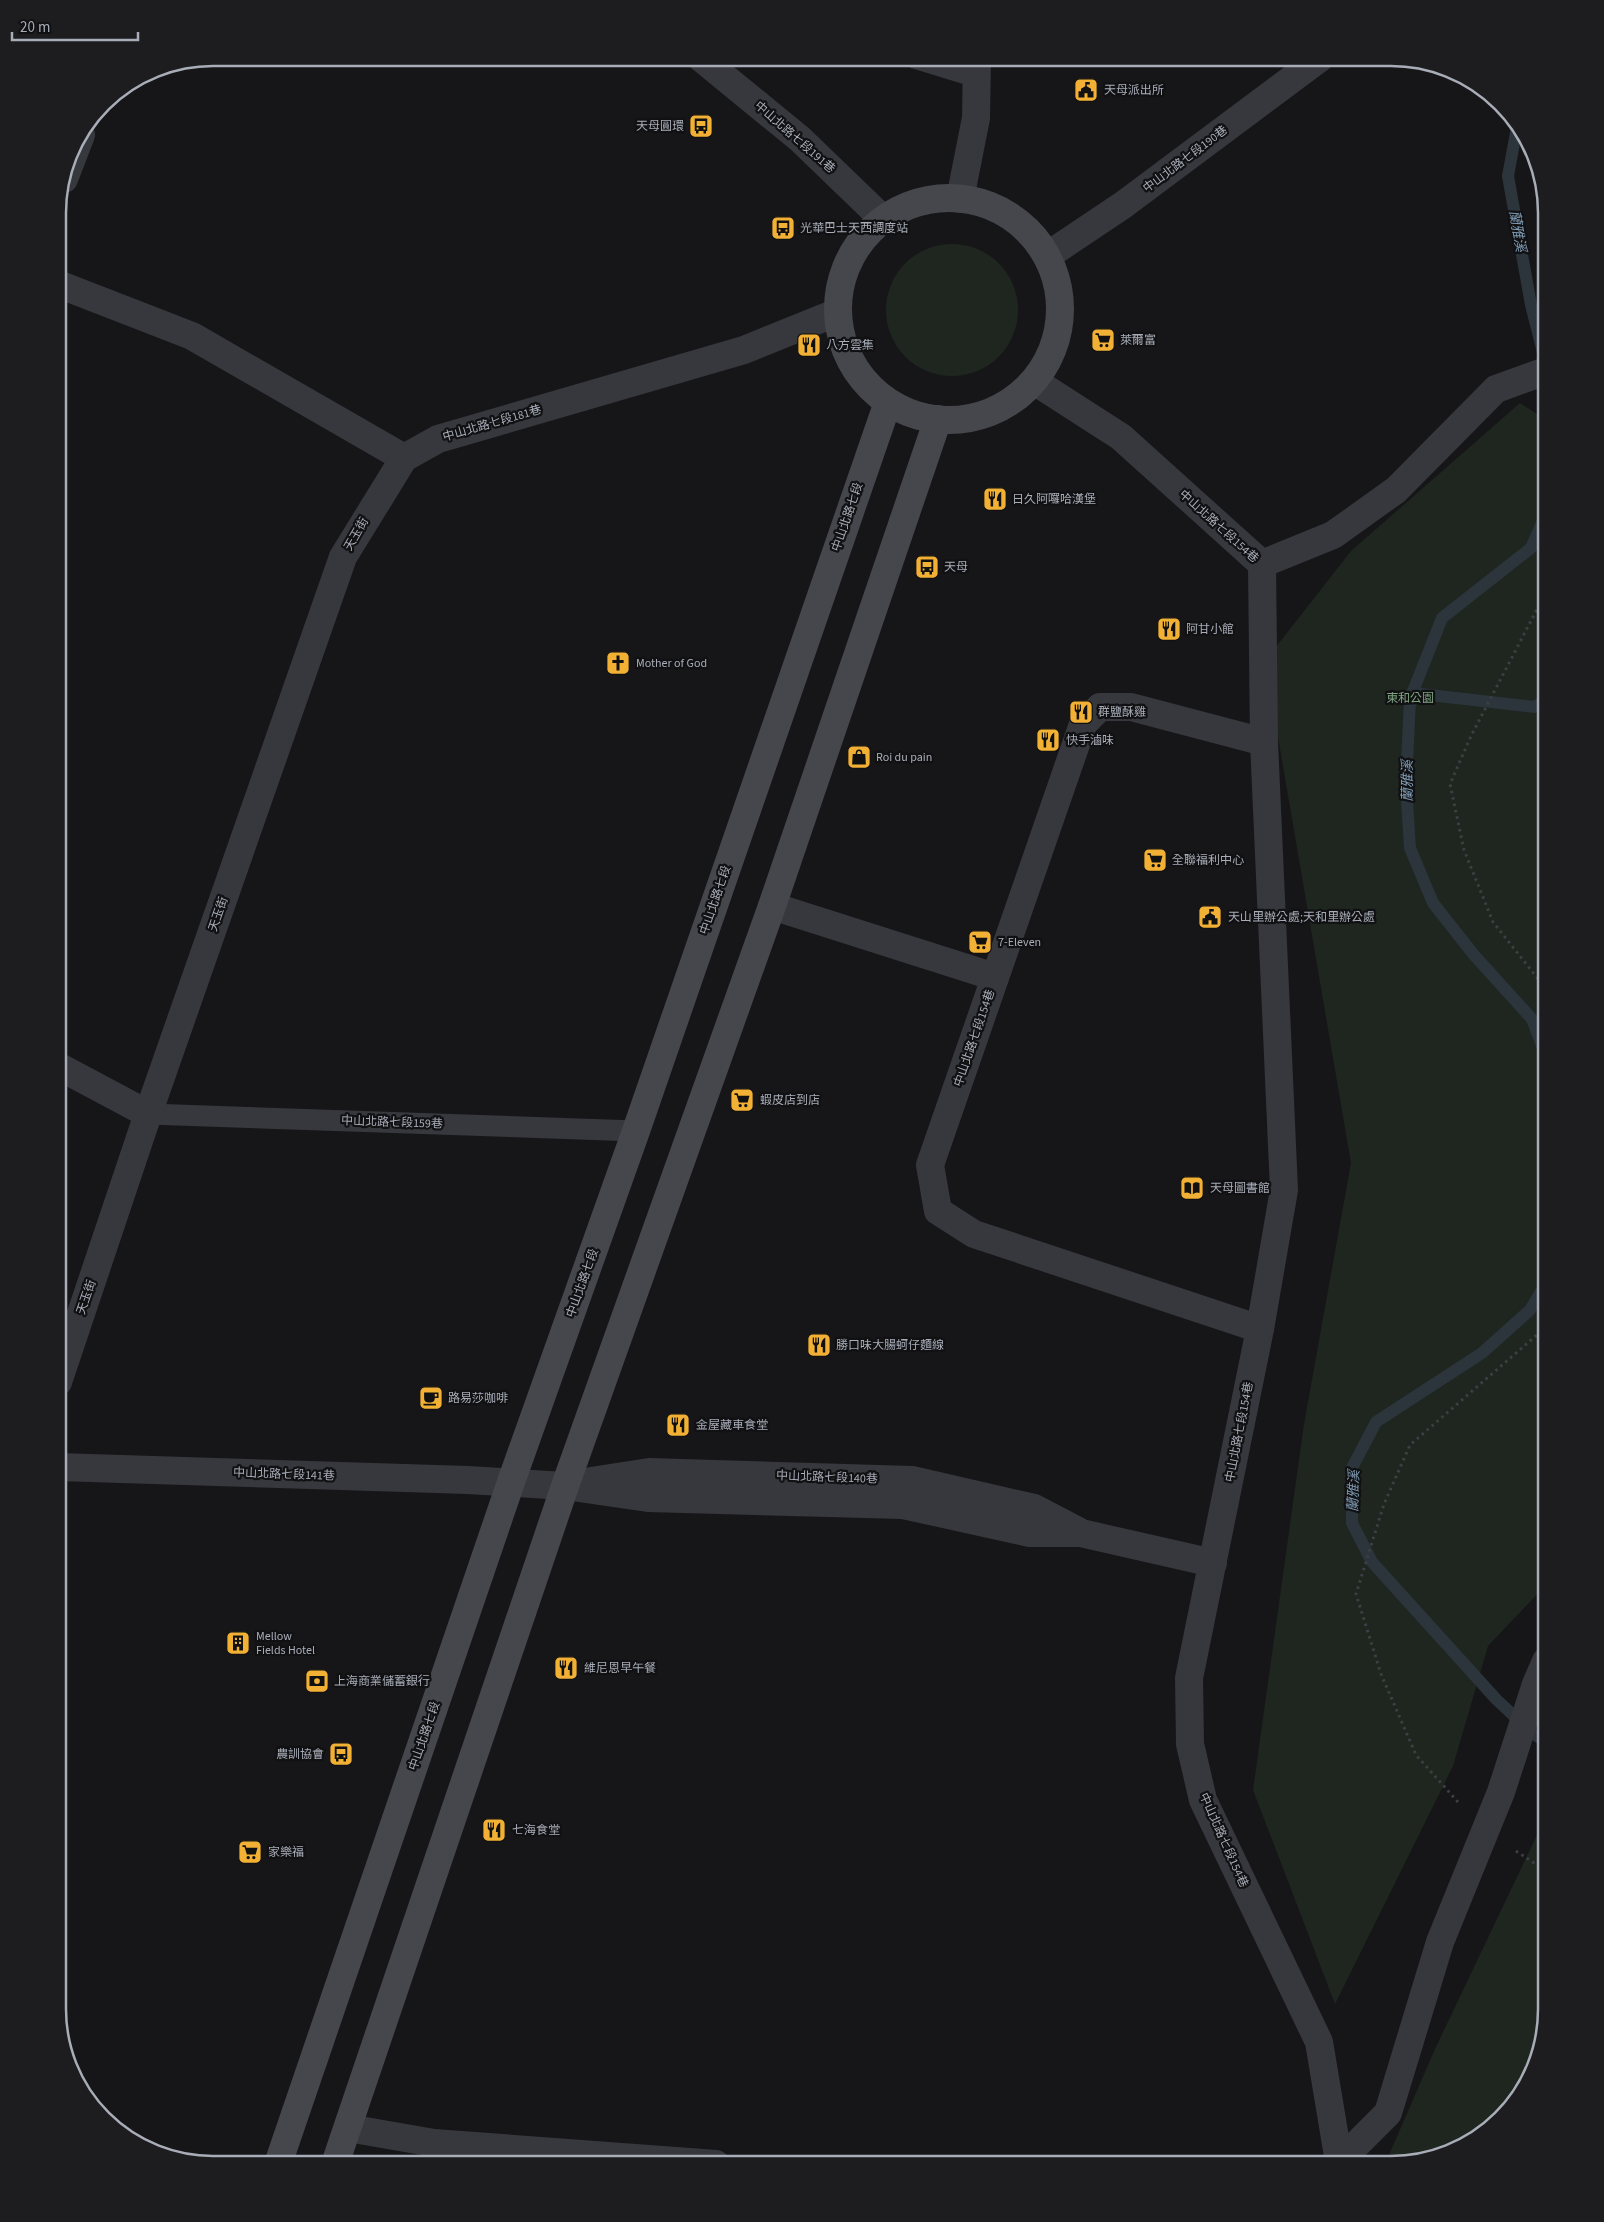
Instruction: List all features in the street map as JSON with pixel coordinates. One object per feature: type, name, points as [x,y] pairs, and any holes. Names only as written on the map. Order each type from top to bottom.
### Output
[{"type":"main road","points":[[934,199],[960,199],[986,205],[1011,217],[1031,234],[1047,256],[1057,280],[1061,307],[1058,333],[1049,358],[1034,381],[1014,399],[991,412],[965,419],[938,419],[912,414],[888,402],[868,384],[852,363],[842,338],[838,312],[840,285],[849,260],[864,238],[884,220],[916,204],[934,199]]},
{"type":"main road","name":"中山北路七段","points":[[281,2155],[510,1482],[636,1131],[888,402]]},
{"type":"main road","points":[[338,2155],[565,1486],[772,906],[938,419]]},
{"type":"street","name":"中山北路七段191巷","points":[[712,67],[800,138],[884,220]]},
{"type":"street","points":[[960,199],[976,118],[977,67]]},
{"type":"street","name":"中山北路七段190巷","points":[[1047,256],[1122,205],[1308,67]]},
{"type":"street","points":[[67,287],[192,336],[404,458]]},
{"type":"street","name":"中山北路七段181巷","points":[[404,458],[438,439],[744,350],[838,312]]},
{"type":"street","points":[[1262,564],[1333,535],[1396,490],[1496,389],[1538,374]]},
{"type":"street","name":"中山北路七段154巷","points":[[1034,381],[1121,437],[1262,564],[1264,742],[1284,1190],[1260,1329],[1189,1678],[1190,1744],[1203,1800],[1319,2042],[1337,2156]]},
{"type":"street","name":"天玉街","points":[[66,1357],[148,1114],[343,557],[404,458]]},
{"type":"street","name":"中山北路七段154巷","points":[[1260,1329],[974,1234],[938,1212],[930,1165],[1082,724],[1100,708],[1132,707],[1264,742]]},
{"type":"street","points":[[772,906],[995,977]]},
{"type":"street","points":[[67,1071],[148,1114]]},
{"type":"street","name":"中山北路七段141巷","points":[[66,1467],[510,1482]]},
{"type":"street","name":"中山北路七段140巷","points":[[510,1482],[565,1486],[648,1498],[903,1505],[1030,1532],[1081,1533],[1213,1563]]},
{"type":"street","points":[[1345,2156],[1388,2113],[1440,1942],[1501,1792],[1538,1679]]},
{"type":"street","points":[[348,2128],[434,2143],[600,2155]]},
{"type":"lane","name":"中山北路七段159巷","points":[[148,1114],[636,1131]]},
{"type":"path","points":[[1538,607],[1471,736],[1450,784],[1464,850],[1493,922],[1538,979]]},
{"type":"path","points":[[1485,1831],[1416,1754],[1381,1674],[1356,1594],[1384,1504],[1410,1445],[1538,1334]]},
{"type":"green space","points":[[952,244],[965,245],[977,249],[999,263],[1013,285],[1017,297],[1017,323],[1013,335],[999,357],[977,371],[965,375],[952,376],[939,375],[927,371],[905,357],[891,335],[887,323],[886,310],[887,297],[891,285],[905,263],[927,249],[939,245]]},
{"type":"green space","name":"東和公園","points":[[1520,403],[1538,415],[1538,1593],[1488,1646],[1453,1766],[1335,2004],[1253,1790],[1304,1424],[1351,1163],[1265,661],[1351,551]]},
{"type":"green space","points":[[1538,1833],[1538,2009],[1533,2047],[1527,2065],[1518,2082],[1495,2113],[1464,2136],[1447,2145],[1429,2151],[1388,2156],[1435,2049]]},
{"type":"waterway","name":"蘭雅溪","points":[[1515,136],[1508,176],[1531,305],[1538,333]]},
{"type":"waterway","name":"蘭雅溪","points":[[1538,532],[1531,548],[1442,618],[1410,699],[1406,785],[1410,848],[1433,903],[1474,955],[1532,1019],[1538,1035]]},
{"type":"waterway","points":[[1412,693],[1535,707],[1538,705]]},
{"type":"waterway","name":"蘭雅溪","points":[[1538,1296],[1530,1310],[1482,1353],[1376,1422],[1352,1468],[1352,1523],[1372,1562],[1496,1699],[1538,1737]]},
{"type":"place","name":"天母派出所","points":[[1086,90]]},
{"type":"place","name":"天母圓環","points":[[701,126]]},
{"type":"place","name":"光華巴士天西調度站","points":[[783,228]]},
{"type":"place","name":"萊爾富","points":[[1103,340]]},
{"type":"place","name":"八方雲集","points":[[809,345]]},
{"type":"place","name":"日久阿囉哈漢堡","points":[[995,499]]},
{"type":"place","name":"天母","points":[[927,567]]},
{"type":"place","name":"阿甘小館","points":[[1169,629]]},
{"type":"place","name":"Mother of God","points":[[618,663]]},
{"type":"place","name":"群鹽酥雞","points":[[1081,712]]},
{"type":"place","name":"快手滷味","points":[[1048,740]]},
{"type":"place","name":"Roi du pain","points":[[859,757]]},
{"type":"place","name":"全聯福利中心","points":[[1155,860]]},
{"type":"place","name":"天山里辦公處;天和里辦公處","points":[[1210,917]]},
{"type":"place","name":"7-Eleven","points":[[980,942]]},
{"type":"place","name":"蝦皮店到店","points":[[742,1100]]},
{"type":"place","name":"天母圖書館","points":[[1192,1188]]},
{"type":"place","name":"勝口味大腸蚵仔麵線","points":[[819,1345]]},
{"type":"place","name":"路易莎咖啡","points":[[431,1398]]},
{"type":"place","name":"金屋藏車食堂","points":[[678,1425]]},
{"type":"place","name":"Mellow Fields Hotel","points":[[238,1643]]},
{"type":"place","name":"維尼恩早午餐","points":[[566,1668]]},
{"type":"place","name":"上海商業儲蓄銀行","points":[[317,1681]]},
{"type":"place","name":"農訓協會","points":[[341,1754]]},
{"type":"place","name":"七海食堂","points":[[494,1830]]},
{"type":"place","name":"家樂福","points":[[250,1852]]}]
